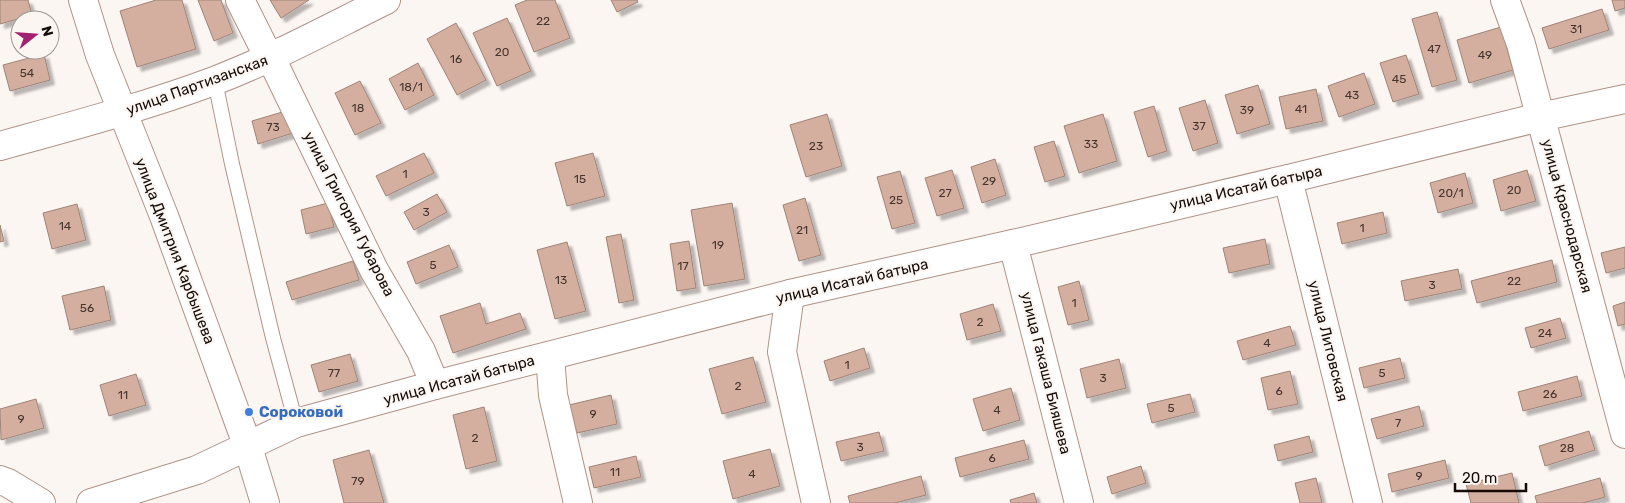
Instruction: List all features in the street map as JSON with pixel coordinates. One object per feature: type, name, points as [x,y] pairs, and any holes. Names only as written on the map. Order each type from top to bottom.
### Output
[{"type":"street","name":"улица Дмитрия Карбышева","points":[[83,0],[100,55],[164,216],[248,446],[265,503]]},
{"type":"street","name":"улица Григория Губарова","points":[[240,0],[374,270],[421,351],[435,385]]},
{"type":"street","name":"улица Партизанская","points":[[0,146],[122,113],[215,81],[266,51],[386,0]]},
{"type":"street","name":"улица Краснодарская","points":[[1505,0],[1521,44],[1625,434]]},
{"type":"street","name":"улица Исатай батыра","points":[[91,503],[197,470],[296,423],[435,385],[790,294],[1013,244],[1625,98]]},
{"type":"street","name":"улица Литовская","points":[[1288,179],[1368,503]]},
{"type":"street","name":"улица Гакаша Бияшева","points":[[1013,244],[1079,503]]},
{"type":"street","points":[[790,294],[782,352],[816,503]]},
{"type":"street","points":[[550,356],[553,395],[578,503]]},
{"type":"street","points":[[0,480],[40,503]]},
{"type":"lane","points":[[215,81],[232,164],[273,338],[296,423]]},
{"type":"building","points":[[0,0],[28,0],[31,10],[10,10],[10,21],[0,24]]},
{"type":"building","points":[[156,0],[182,0],[196,49],[137,67],[120,11]]},
{"type":"building","points":[[198,0],[221,0],[233,33],[214,41]]},
{"type":"building","points":[[270,0],[309,0],[281,18]]},
{"type":"building","points":[[527,0],[555,0],[570,38],[534,52],[515,5]]},
{"type":"building","points":[[611,0],[637,0],[638,2],[617,12]]},
{"type":"building","points":[[1612,0],[1625,0],[1625,8],[1615,11]]},
{"type":"building","points":[[1602,9],[1609,30],[1549,49],[1542,28]]},
{"type":"building","points":[[1437,12],[1457,80],[1432,87],[1412,19]]},
{"type":"building","points":[[507,18],[531,71],[497,86],[473,33]]},
{"type":"building","points":[[456,23],[486,80],[457,95],[427,39]]},
{"type":"building","points":[[1501,27],[1513,70],[1469,83],[1457,40]]},
{"type":"building","points":[[1406,55],[1419,94],[1393,102],[1380,63]]},
{"type":"building","points":[[22,60],[45,60],[50,80],[10,91],[3,65]]},
{"type":"building","points":[[418,63],[434,95],[405,110],[389,79]]},
{"type":"building","points":[[1364,73],[1375,104],[1339,117],[1328,86]]},
{"type":"building","points":[[360,81],[381,123],[355,135],[335,93]]},
{"type":"building","points":[[1258,85],[1270,124],[1237,134],[1225,95]]},
{"type":"building","points":[[1316,89],[1323,121],[1286,129],[1279,97]]},
{"type":"building","points":[[1205,100],[1218,143],[1193,151],[1179,108]]},
{"type":"building","points":[[1154,106],[1167,151],[1148,157],[1134,112]]},
{"type":"building","points":[[289,110],[296,132],[258,144],[252,121]]},
{"type":"building","points":[[827,114],[842,166],[806,177],[790,125]]},
{"type":"building","points":[[1103,114],[1117,161],[1079,173],[1064,126]]},
{"type":"building","points":[[1054,141],[1065,176],[1045,182],[1034,147]]},
{"type":"building","points":[[424,153],[434,173],[386,196],[376,176]]},
{"type":"building","points":[[593,153],[605,196],[567,206],[555,163]]},
{"type":"building","points":[[995,159],[1006,195],[982,203],[971,167]]},
{"type":"building","points":[[952,170],[964,208],[937,216],[925,178]]},
{"type":"building","points":[[1527,170],[1536,201],[1501,211],[1493,180]]},
{"type":"building","points":[[900,171],[915,223],[892,229],[877,177]]},
{"type":"building","points":[[1465,173],[1473,203],[1438,213],[1430,183]]},
{"type":"building","points":[[437,194],[447,212],[414,230],[404,212]]},
{"type":"building","points":[[805,198],[821,255],[799,261],[783,205]]},
{"type":"building","points":[[328,203],[334,227],[306,234],[301,210]]},
{"type":"building","points":[[732,203],[745,279],[704,286],[691,210]]},
{"type":"building","points":[[77,204],[86,240],[52,249],[43,213]]},
{"type":"building","points":[[1383,212],[1387,233],[1342,244],[1337,223]]},
{"type":"building","points":[[0,225],[4,241],[0,242]]},
{"type":"building","points":[[621,234],[634,300],[619,303],[606,237]]},
{"type":"building","points":[[1265,239],[1270,264],[1229,273],[1223,248]]},
{"type":"building","points":[[689,241],[696,288],[677,291],[670,244]]},
{"type":"building","points":[[567,242],[586,311],[555,319],[537,250]]},
{"type":"building","points":[[449,245],[458,267],[416,284],[407,262]]},
{"type":"building","points":[[1625,247],[1625,268],[1606,273],[1601,253]]},
{"type":"building","points":[[1552,260],[1557,282],[1477,303],[1471,281]]},
{"type":"building","points":[[353,261],[359,280],[292,300],[286,282]]},
{"type":"building","points":[[1458,269],[1462,289],[1405,301],[1401,281]]},
{"type":"building","points":[[1079,281],[1089,320],[1068,325],[1058,287]]},
{"type":"building","points":[[104,286],[111,320],[70,330],[62,296]]},
{"type":"building","points":[[1625,302],[1625,324],[1618,326],[1613,306]]},
{"type":"building","points":[[480,303],[486,324],[520,313],[526,329],[453,353],[440,316]]},
{"type":"building","points":[[993,304],[1001,331],[967,340],[960,314]]},
{"type":"building","points":[[1560,318],[1566,338],[1531,348],[1525,328]]},
{"type":"building","points":[[1290,326],[1296,345],[1243,360],[1237,341]]},
{"type":"building","points":[[864,348],[870,368],[830,381],[824,361]]},
{"type":"building","points":[[350,354],[358,381],[319,392],[311,365]]},
{"type":"building","points":[[753,357],[766,402],[722,414],[709,369]]},
{"type":"building","points":[[1400,358],[1405,378],[1364,388],[1359,368]]},
{"type":"building","points":[[1119,359],[1126,388],[1087,398],[1080,369]]},
{"type":"building","points":[[1290,371],[1298,404],[1268,410],[1261,378]]},
{"type":"building","points":[[136,374],[146,405],[109,416],[100,385]]},
{"type":"building","points":[[1577,376],[1582,396],[1523,411],[1518,392]]},
{"type":"building","points":[[1011,388],[1020,420],[983,431],[973,399]]},
{"type":"building","points":[[1190,394],[1195,412],[1152,423],[1147,404]]},
{"type":"building","points":[[611,395],[617,424],[577,433],[569,405]]},
{"type":"building","points":[[36,399],[44,428],[1,440],[0,409]]},
{"type":"building","points":[[1419,406],[1424,426],[1377,439],[1371,419]]},
{"type":"building","points":[[484,407],[497,461],[466,469],[453,415]]},
{"type":"building","points":[[1589,431],[1595,450],[1545,466],[1539,446]]},
{"type":"building","points":[[879,432],[884,451],[841,461],[836,442]]},
{"type":"building","points":[[1309,436],[1313,452],[1278,461],[1274,445]]},
{"type":"building","points":[[1024,440],[1029,459],[960,477],[955,458]]},
{"type":"building","points":[[770,449],[780,486],[733,499],[723,461]]},
{"type":"building","points":[[369,450],[384,503],[344,503],[333,460]]},
{"type":"building","points":[[636,456],[641,477],[594,488],[589,467]]},
{"type":"building","points":[[1445,460],[1449,478],[1392,492],[1388,474]]},
{"type":"building","points":[[1141,466],[1146,483],[1112,494],[1107,477]]},
{"type":"building","points":[[1512,473],[1519,503],[1471,503],[1466,484]]},
{"type":"building","points":[[921,476],[926,495],[895,503],[850,503],[848,496]]},
{"type":"building","points":[[1316,478],[1322,503],[1300,503],[1295,483]]},
{"type":"building","points":[[1600,478],[1605,497],[1583,503],[1537,503],[1535,496]]},
{"type":"building","points":[[1034,493],[1037,503],[1011,503],[1010,500]]},
{"type":"place","name":"Сороковой","points":[[249,412]]}]
